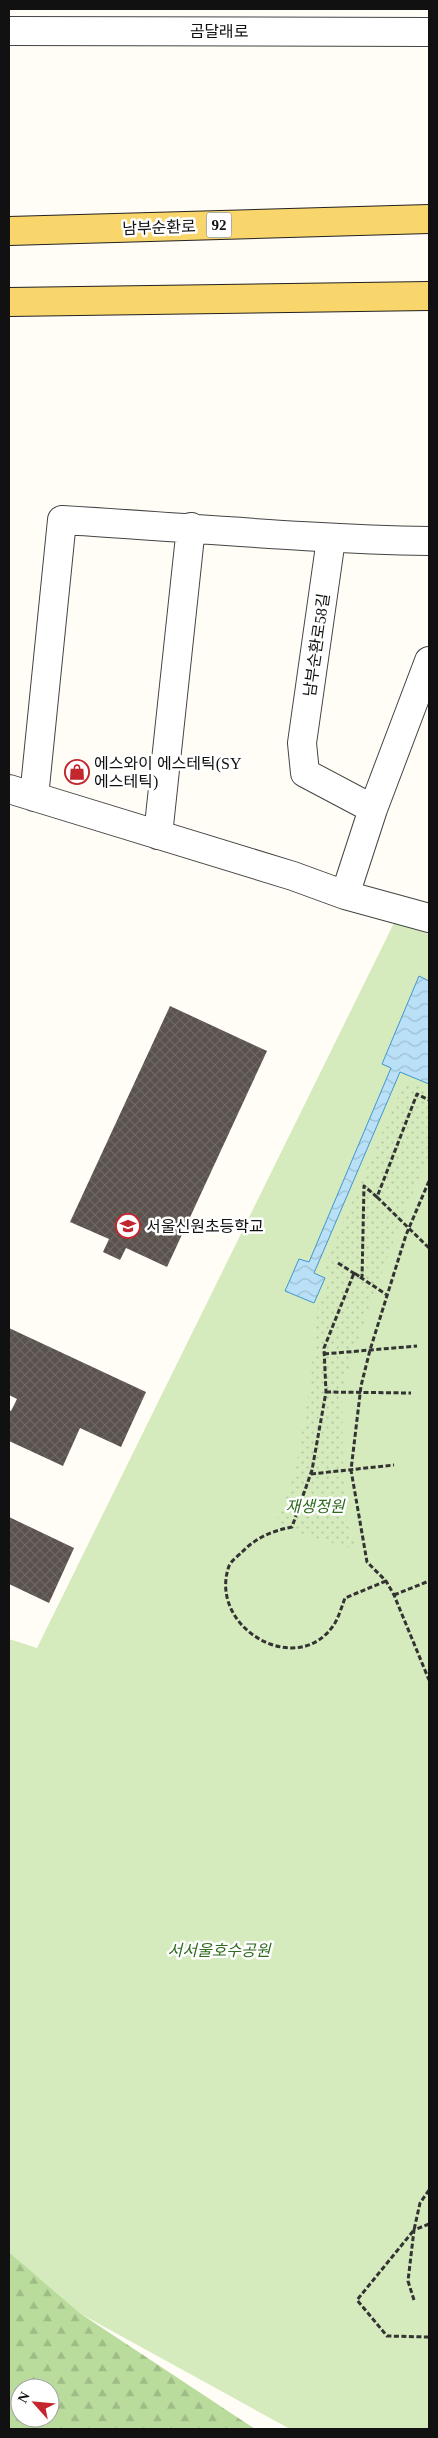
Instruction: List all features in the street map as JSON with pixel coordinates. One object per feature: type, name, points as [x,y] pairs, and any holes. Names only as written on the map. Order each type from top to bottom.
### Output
[{"type":"main road","name":"남부순환로","points":[[9,231],[429,219]]},
{"type":"main road","points":[[9,302],[429,296]]},
{"type":"street","name":"곰달래로","points":[[9,31],[429,32]]},
{"type":"street","points":[[429,541],[331,539],[190,527],[62,520],[21,793],[293,876],[345,895],[429,918]]},
{"type":"street","points":[[158,835],[190,527]]},
{"type":"street","name":"남부순환로58길","points":[[331,539],[302,743],[305,773],[373,809]]},
{"type":"street","points":[[345,895],[373,809],[429,660]]},
{"type":"path","points":[[378,1197],[417,1094],[429,1100]]},
{"type":"path","points":[[429,1181],[409,1228],[370,1350],[360,1392],[351,1470],[366,1562],[386,1581],[394,1595],[429,1680]]},
{"type":"path","points":[[338,1263],[362,1278],[364,1186],[378,1197],[429,1248]]},
{"type":"path","points":[[354,1273],[387,1295]]},
{"type":"path","points":[[354,1273],[324,1348],[326,1392],[311,1474],[292,1528],[271,1531],[248,1546],[230,1564],[226,1585],[231,1610],[246,1632],[266,1643],[293,1649],[316,1642],[335,1624],[345,1598],[386,1581]]},
{"type":"path","points":[[324,1354],[417,1346]]},
{"type":"path","points":[[326,1392],[410,1393]]},
{"type":"path","points":[[311,1474],[394,1465]]},
{"type":"path","points":[[394,1595],[429,1582]]},
{"type":"path","points":[[414,2300],[408,2281],[414,2230],[420,2203],[429,2190]]},
{"type":"path","points":[[429,2224],[414,2230],[357,2300],[387,2336],[429,2337]]},
{"type":"green space","name":"서서울호수공원","points":[[394,923],[429,934],[429,2429],[290,2429],[81,2314],[9,2252],[9,1639],[37,1648]]},
{"type":"green space","name":"재생정원","points":[[405,1081],[429,1090],[429,1156],[401,1220],[354,1351],[342,1392],[343,1471],[347,1523],[357,1550],[275,1526],[295,1473],[310,1386],[318,1305],[333,1276],[323,1269]]},
{"type":"green space","points":[[9,2252],[81,2314],[255,2429],[9,2429]]},
{"type":"water","points":[[419,976],[429,981],[429,1084],[400,1072],[314,1273],[325,1278],[314,1303],[285,1291],[299,1259],[309,1262],[391,1068],[382,1064]]},
{"type":"building","points":[[170,1006],[267,1051],[167,1267],[126,1248],[120,1260],[103,1252],[109,1239],[70,1222]]},
{"type":"building","points":[[9,1328],[146,1392],[121,1447],[80,1428],[63,1466],[9,1441],[9,1410],[11,1411],[17,1399],[9,1395]]},
{"type":"building","points":[[9,1517],[74,1548],[49,1603],[9,1584]]},
{"type":"place","name":"에스와이 에스테틱(SY 에스테틱)","points":[[77,772]]},
{"type":"place","name":"서울신원초등학교","points":[[128,1226]]}]
